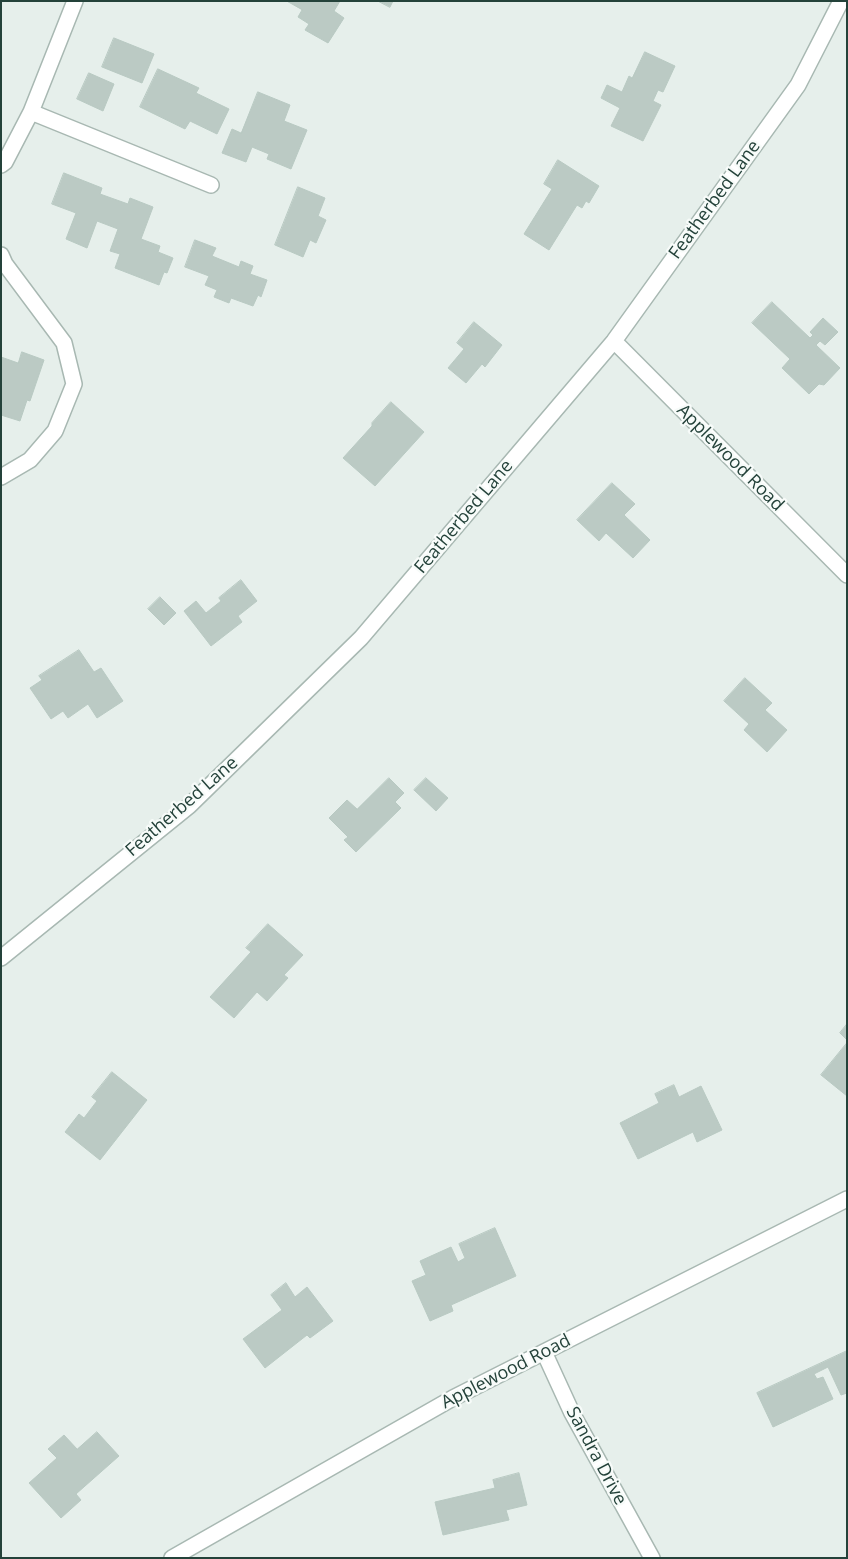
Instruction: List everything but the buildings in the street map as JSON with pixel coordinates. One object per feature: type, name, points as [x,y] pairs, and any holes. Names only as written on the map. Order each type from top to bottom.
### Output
[{"type":"street","points":[[1,165],[5,162],[31,112],[75,1]]},
{"type":"street","name":"Featherbed Lane","points":[[1,958],[189,806],[361,638],[614,341],[798,85],[841,1]]},
{"type":"street","points":[[31,112],[211,185]]},
{"type":"street","points":[[1,255],[5,264],[64,344],[74,384],[55,431],[30,460],[1,477]]},
{"type":"street","name":"Applewood Road","points":[[614,341],[847,575]]},
{"type":"street","name":"Applewood Road","points":[[172,1558],[452,1398],[847,1200]]},
{"type":"street","name":"Sandra Drive","points":[[544,1352],[572,1413],[652,1558]]}]
